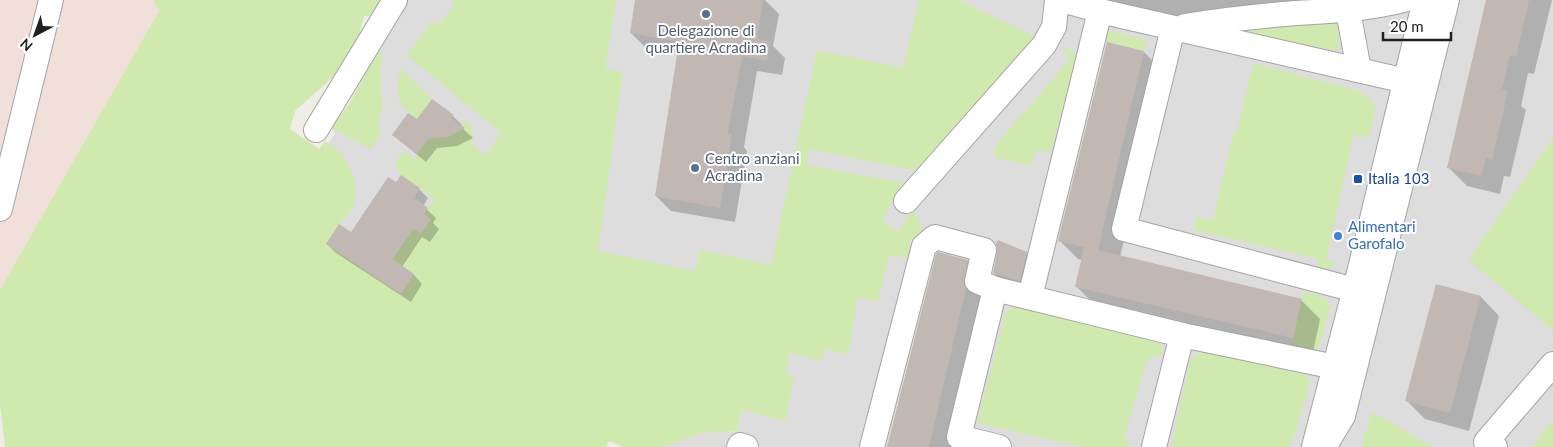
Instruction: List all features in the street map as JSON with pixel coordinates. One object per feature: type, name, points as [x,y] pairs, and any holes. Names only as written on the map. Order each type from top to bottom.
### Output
[{"type":"street","points":[[0,209],[50,0]]},
{"type":"street","points":[[316,130],[395,0]]},
{"type":"street","points":[[906,201],[1044,45],[1054,27],[1057,0]]},
{"type":"street","points":[[1064,0],[1100,12],[1406,81]]},
{"type":"street","points":[[1173,28],[1221,20],[1347,5],[1389,4],[1404,0]]},
{"type":"street","points":[[1314,447],[1355,290],[1425,0]]},
{"type":"street","points":[[1324,447],[1343,416],[1447,0]]},
{"type":"street","points":[[1347,5],[1359,70]]},
{"type":"street","points":[[1030,297],[1100,12]]},
{"type":"street","points":[[1173,28],[1124,229],[1355,290]]},
{"type":"street","points":[[872,447],[924,246],[935,237],[984,250],[977,281],[995,288],[1182,335],[1335,367]]},
{"type":"street","points":[[995,288],[959,437],[999,447]]},
{"type":"street","points":[[1154,447],[1182,335]]},
{"type":"street","points":[[1495,447],[1486,442],[1553,364]]},
{"type":"street","points":[[739,447],[740,445],[746,447]]},
{"type":"shaded area","points":[[0,0],[153,0],[159,11],[0,290]]},
{"type":"shaded area","points":[[408,0],[1553,0],[1553,447],[664,447],[702,433],[737,431],[742,409],[785,422],[785,372],[790,353],[401,294],[326,244],[324,142],[329,143],[335,133],[332,128],[349,104]]},
{"type":"green space","points":[[153,0],[386,0],[377,16],[364,16],[356,46],[342,69],[295,111],[290,129],[319,149],[324,142],[332,146],[340,152],[351,169],[356,189],[353,207],[338,225],[326,244],[401,294],[414,274],[377,249],[409,235],[413,229],[421,234],[431,219],[424,214],[435,199],[401,175],[395,165],[398,158],[404,151],[416,160],[417,154],[434,132],[441,138],[449,136],[465,121],[472,128],[472,145],[486,155],[501,133],[407,55],[432,21],[439,25],[454,5],[451,0],[616,0],[605,69],[623,72],[598,251],[695,271],[701,250],[771,265],[817,50],[903,68],[919,0],[958,0],[1039,38],[917,171],[810,149],[806,165],[904,183],[882,220],[897,231],[914,210],[923,228],[910,242],[908,258],[889,255],[878,302],[858,297],[848,354],[824,349],[822,361],[790,353],[786,372],[794,377],[785,422],[742,409],[737,431],[702,433],[664,447],[623,447],[609,441],[606,447],[5,447],[0,404],[0,290],[159,11]]},
{"type":"green space","points":[[1337,22],[1339,51],[1254,36],[1251,30]]},
{"type":"green space","points":[[1107,30],[1148,40],[1144,51],[1105,41]]},
{"type":"green space","points":[[1061,46],[1077,54],[1051,151],[1036,150],[1031,166],[994,157],[995,146],[1070,59]]},
{"type":"green space","points":[[378,51],[383,55],[381,69],[382,111],[377,128],[382,133],[370,149],[332,128],[349,104]]},
{"type":"green space","points":[[1253,63],[1356,90],[1369,98],[1376,108],[1368,138],[1354,134],[1326,260],[1338,263],[1316,273],[1318,259],[1193,230],[1196,217],[1213,220],[1234,130],[1237,131]]},
{"type":"green space","points":[[400,68],[432,99],[419,121],[406,109],[399,98]]},
{"type":"green space","points":[[1553,138],[1553,330],[1468,260]]},
{"type":"green space","points":[[1304,292],[1322,297],[1331,305],[1319,346],[1313,350],[1291,346]]},
{"type":"green space","points":[[1015,304],[1158,340],[1164,351],[1160,357],[1153,357],[1146,362],[1124,438],[1130,441],[1128,447],[1082,447],[977,423],[1006,313]]},
{"type":"green space","points":[[1203,350],[1306,375],[1310,383],[1289,447],[1171,447],[1191,358]]},
{"type":"green space","points":[[1372,412],[1433,447],[1361,447]]},
{"type":"green space","points":[[1549,423],[1553,425],[1553,447],[1533,447]]},
{"type":"building","points":[[635,0],[763,0],[757,39],[770,41],[767,61],[742,56],[728,133],[732,134],[720,208],[655,196],[679,42],[630,33]]},
{"type":"building","points":[[1486,0],[1529,0],[1516,57],[1510,55],[1502,89],[1508,91],[1492,160],[1486,158],[1482,176],[1447,168]]},
{"type":"building","points":[[1107,42],[1144,51],[1098,250],[1302,299],[1293,338],[1075,287],[1084,247],[1058,241]]},
{"type":"building","points":[[432,99],[454,115],[451,118],[465,128],[448,137],[428,139],[417,154],[392,135],[408,113],[417,119]]},
{"type":"building","points":[[401,175],[420,188],[414,198],[428,208],[424,214],[431,219],[421,234],[413,229],[393,259],[414,274],[401,294],[326,244],[339,224],[351,232],[388,177],[396,182]]},
{"type":"building","points":[[998,240],[1027,252],[1020,281],[993,273]]},
{"type":"building","points":[[938,252],[968,260],[964,278],[966,288],[929,447],[887,447],[936,254]]},
{"type":"building","points":[[1436,284],[1481,296],[1450,413],[1405,401]]},
{"type":"place","name":"Delegazione di quartiere Acradina","points":[[706,14]]},
{"type":"place","name":"Centro anziani Acradina","points":[[695,168]]},
{"type":"place","name":"Italia 103","points":[[1358,179]]},
{"type":"place","name":"Alimentari Garofalo","points":[[1338,236]]}]
